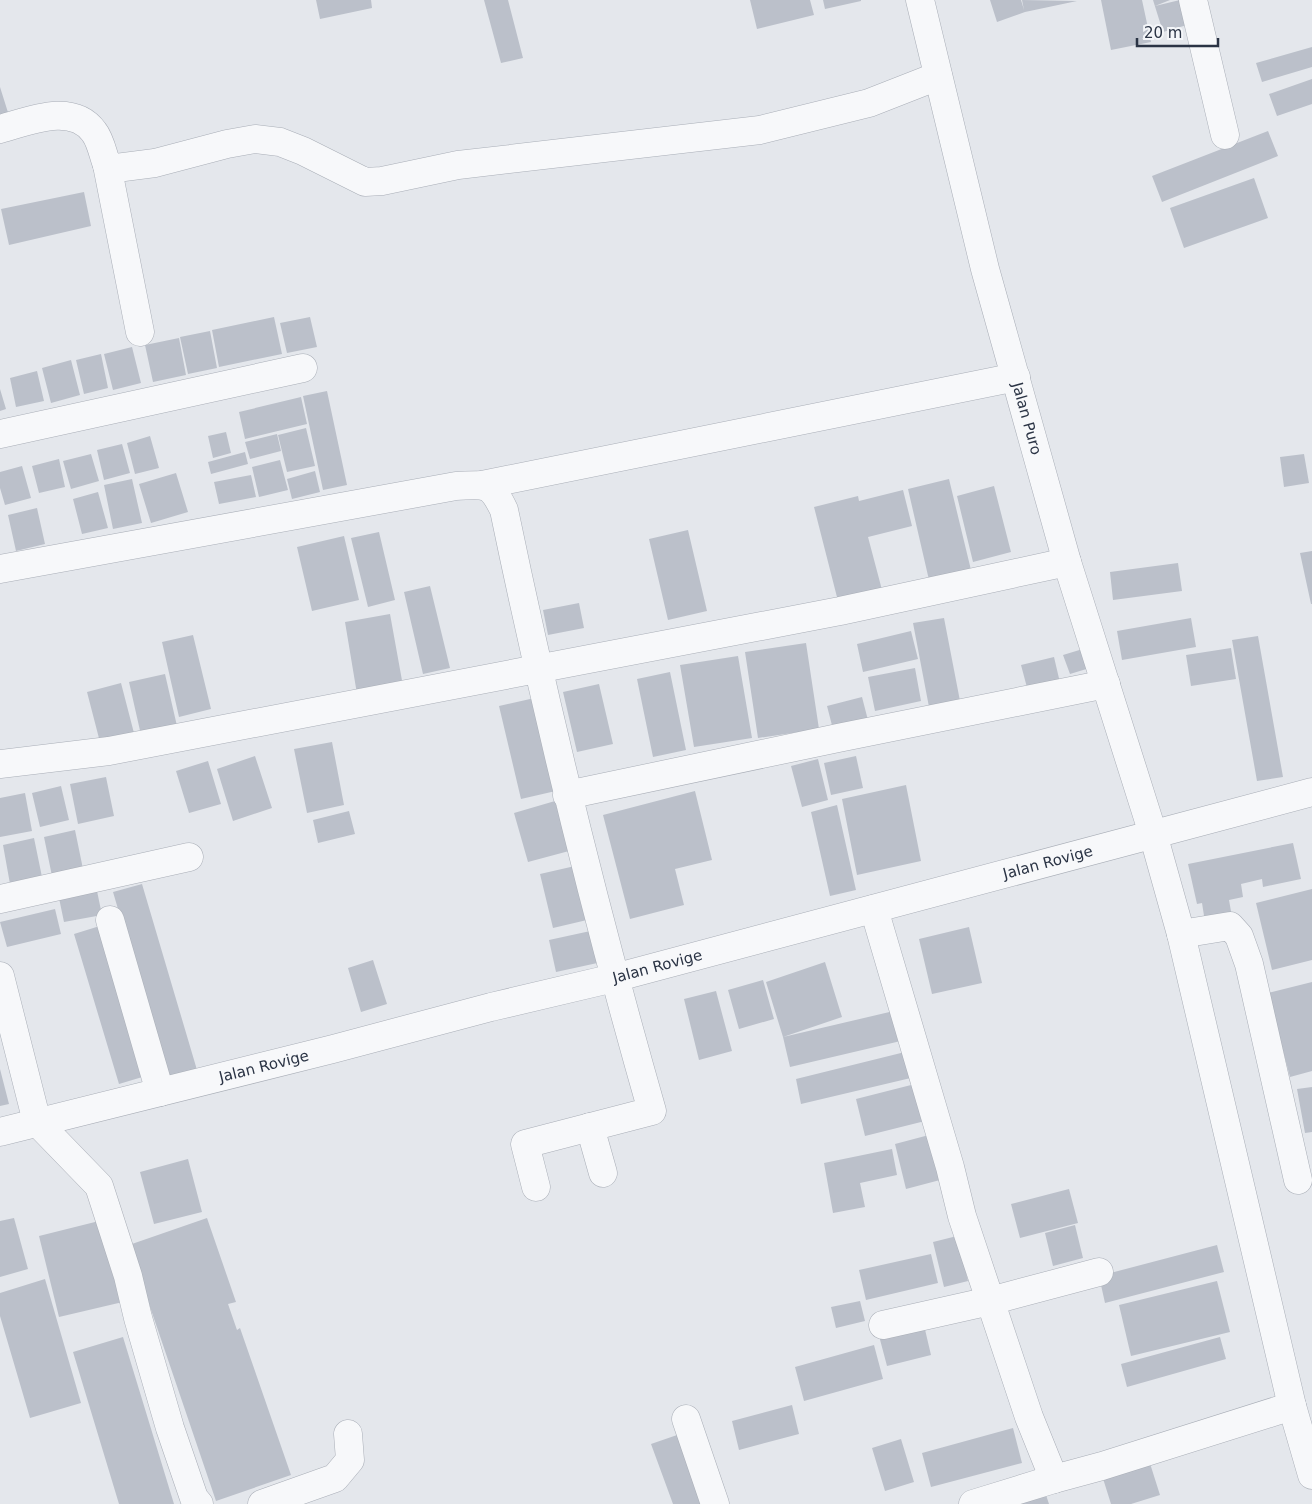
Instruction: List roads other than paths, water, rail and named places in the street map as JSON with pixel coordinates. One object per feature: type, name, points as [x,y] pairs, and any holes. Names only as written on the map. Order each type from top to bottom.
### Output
[{"type":"street","name":"Jalan Puro","points":[[920,0],[984,269],[1067,562],[1154,834],[1181,934],[1292,1406],[1312,1475]]},
{"type":"street","points":[[1193,0],[1225,135]]},
{"type":"street","points":[[107,165],[116,168],[155,163],[255,139],[280,142],[304,151],[365,182],[382,181],[458,165],[760,130],[868,103],[938,76]]},
{"type":"street","points":[[0,129],[44,118],[68,115],[86,122],[96,134],[107,165],[140,332]]},
{"type":"street","points":[[0,434],[303,368]]},
{"type":"street","points":[[0,569],[456,486],[482,485],[1016,377]]},
{"type":"street","points":[[482,485],[496,492],[504,510],[567,795],[614,978],[652,1111],[525,1144],[536,1187]]},
{"type":"street","points":[[0,764],[109,751],[840,611],[1067,562]]},
{"type":"street","points":[[567,795],[1106,684]]},
{"type":"street","name":"Jalan Rovige","points":[[0,1132],[492,1007],[614,978],[1312,792]]},
{"type":"street","points":[[0,898],[189,857]]},
{"type":"street","points":[[874,909],[962,1216],[1029,1417],[1054,1479]]},
{"type":"street","points":[[110,920],[160,1092]]},
{"type":"street","points":[[1181,934],[1230,926],[1238,936],[1249,964],[1298,1180]]},
{"type":"street","points":[[0,976],[37,1122],[99,1186],[128,1276],[138,1318],[170,1428],[194,1498],[199,1504]]},
{"type":"street","points":[[590,1127],[603,1173]]},
{"type":"street","points":[[883,1325],[990,1301],[1099,1272]]},
{"type":"street","points":[[973,1504],[1102,1466],[1292,1406]]},
{"type":"street","points":[[686,1419],[715,1504]]},
{"type":"street","points":[[262,1504],[335,1478],[350,1460],[348,1434]]}]
